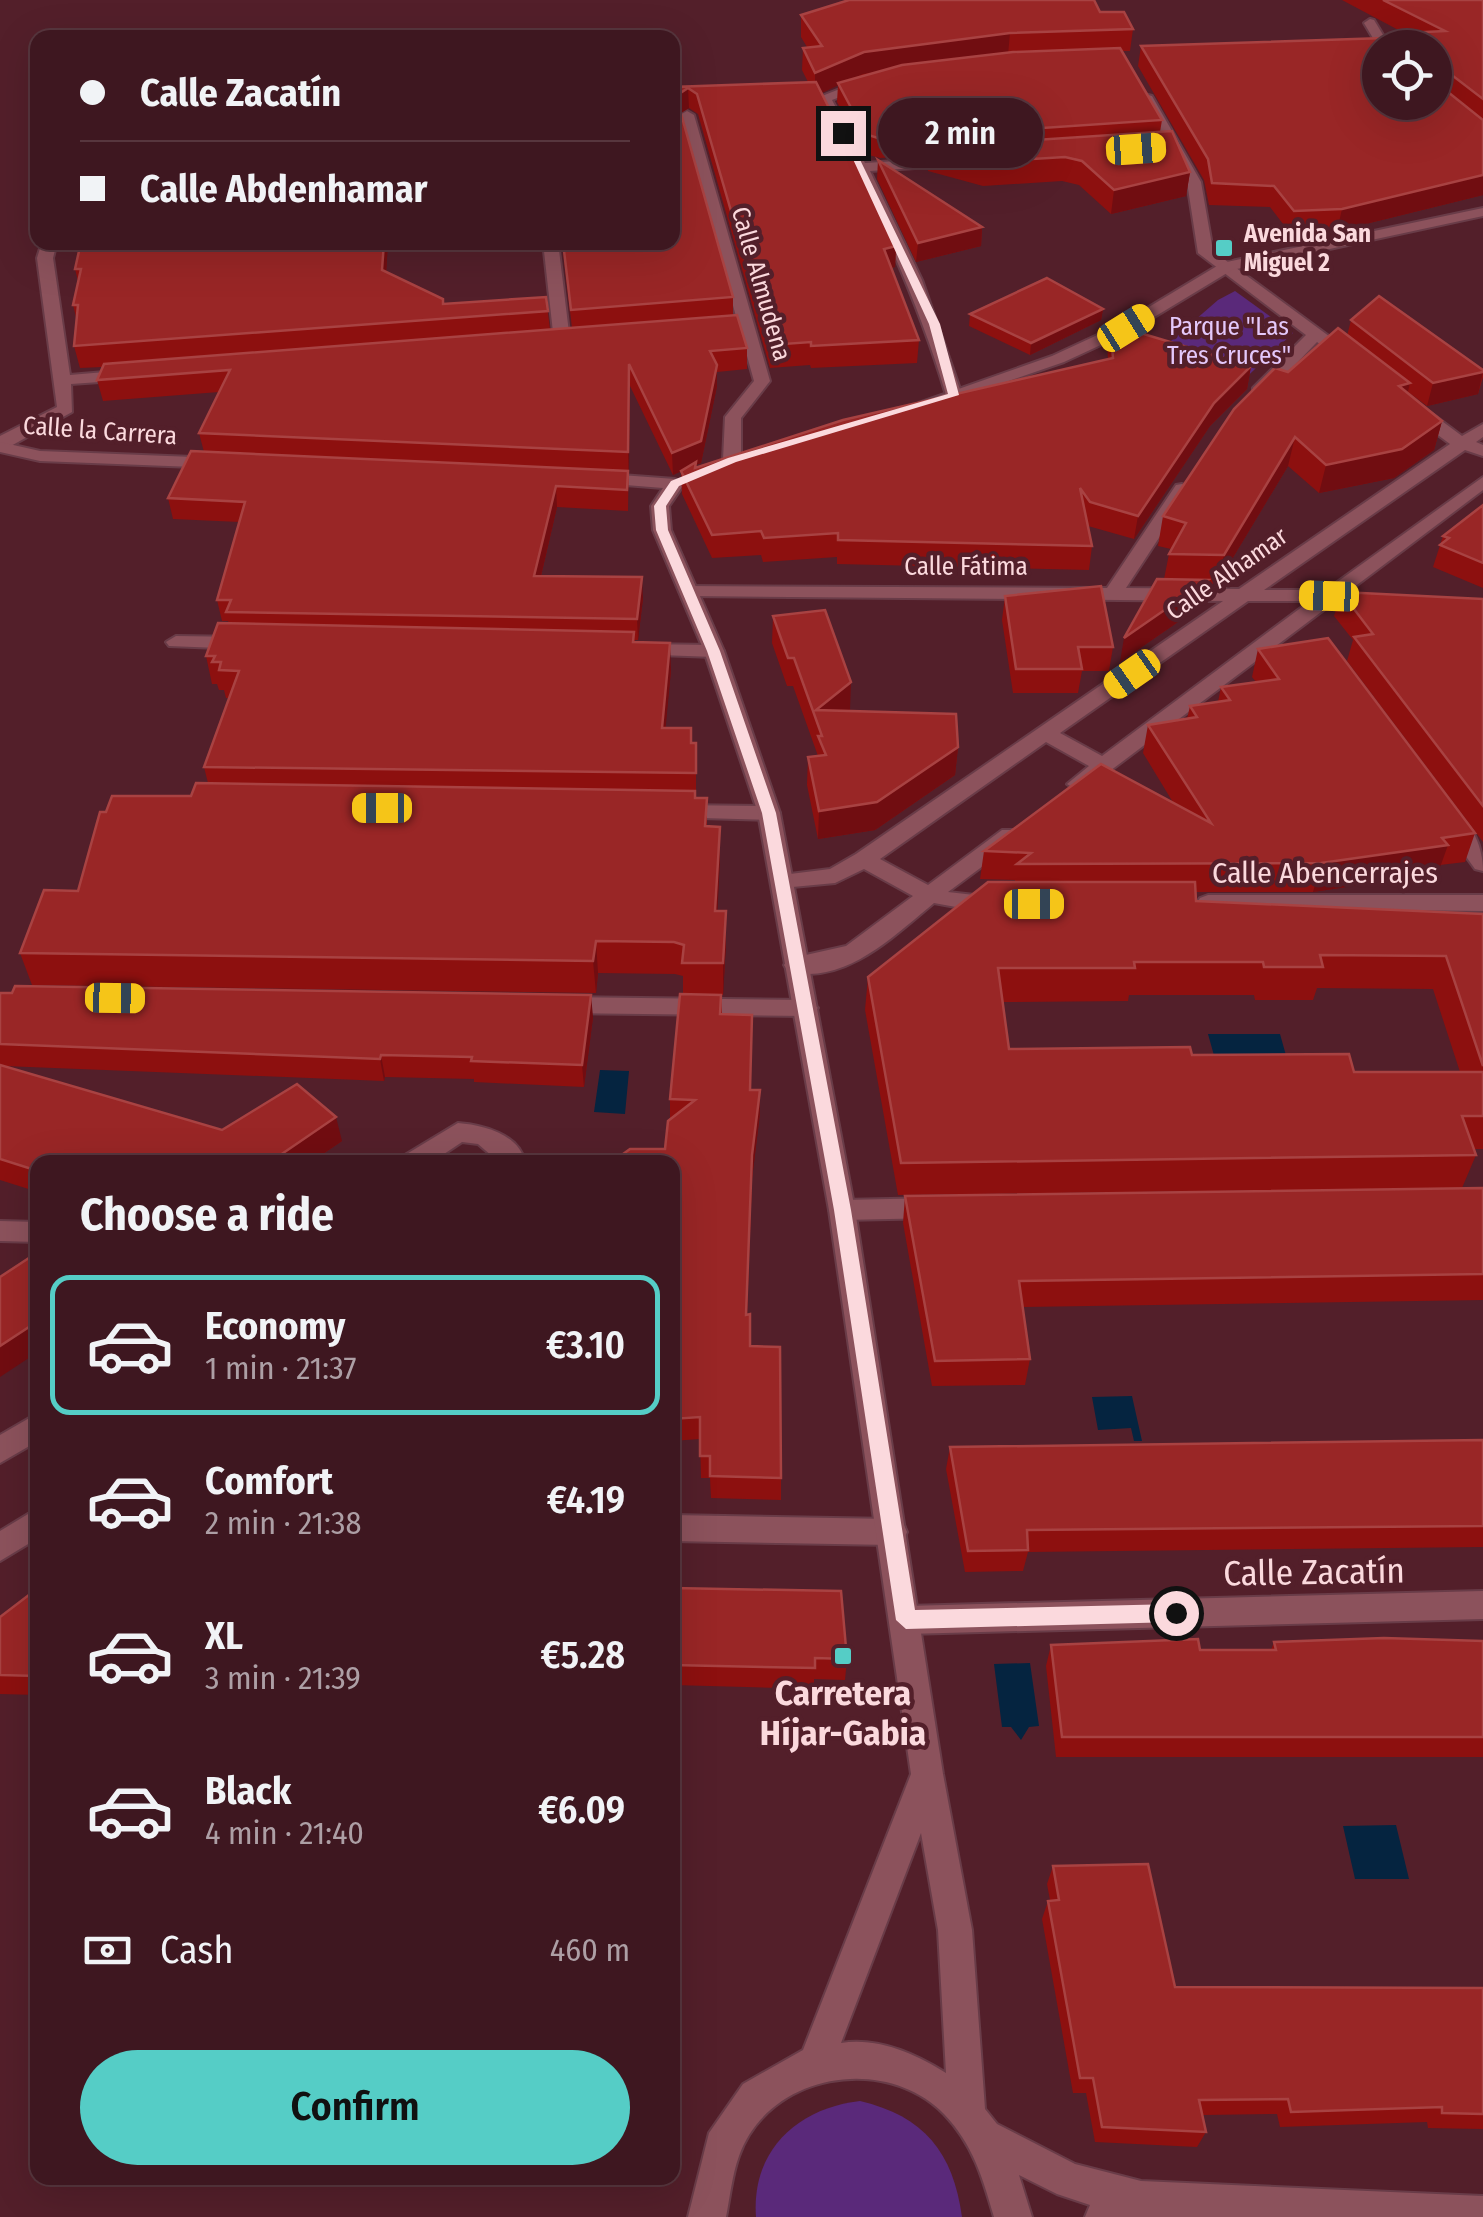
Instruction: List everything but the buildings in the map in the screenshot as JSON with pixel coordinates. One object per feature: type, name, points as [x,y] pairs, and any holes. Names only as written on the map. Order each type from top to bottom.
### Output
[{"type":"street","points":[[1370,23],[1373,30]]},
{"type":"street","points":[[1135,78],[1194,182],[1206,254],[1361,368]]},
{"type":"street","points":[[881,80],[863,82],[824,98],[861,167],[934,324],[954,395]]},
{"type":"street","name":"Calle Almudena","points":[[687,114],[762,381],[733,417],[725,463],[751,454]]},
{"type":"street","points":[[1155,148],[1175,147]]},
{"type":"street","points":[[861,167],[979,160]]},
{"type":"street","points":[[917,406],[1058,358],[1126,328],[1227,266],[1483,212]]},
{"type":"street","points":[[0,447],[66,408],[45,258],[48,250]]},
{"type":"street","points":[[542,342],[572,340],[552,250]]},
{"type":"street","points":[[728,328],[746,327]]},
{"type":"street","points":[[1247,404],[1317,333]]},
{"type":"street","points":[[65,380],[145,374]]},
{"type":"street","points":[[1405,402],[1449,437],[1473,447]]},
{"type":"street","name":"Calle Alhamar","points":[[1055,801],[1306,625],[1329,596],[1466,471],[1483,429]]},
{"type":"street","name":"Calle la Carrera","points":[[0,447],[40,456],[237,464]]},
{"type":"street","name":"Calle Alhamar","points":[[782,880],[835,876],[1247,594],[1466,471]]},
{"type":"street","points":[[573,478],[682,481],[660,506],[662,530],[714,651],[769,813],[842,1210],[927,1774],[955,1930],[978,2124],[1009,2188],[1013,2217]]},
{"type":"street","points":[[1113,593],[1187,480]]},
{"type":"street","name":"Calle Fátima","points":[[688,590],[1368,598]]},
{"type":"street","points":[[176,642],[256,644]]},
{"type":"street","points":[[614,650],[714,651]]},
{"type":"street","points":[[1046,734],[1103,765]]},
{"type":"street","points":[[1437,802],[1483,864]]},
{"type":"street","points":[[649,812],[769,813]]},
{"type":"street","points":[[796,965],[830,964],[870,947],[928,896],[1023,825]]},
{"type":"street","points":[[864,858],[928,896],[959,904],[1017,904]]},
{"type":"street","name":"Calle Abencerrajes","points":[[1192,904],[1483,903]]},
{"type":"street","points":[[531,1004],[806,1008]]},
{"type":"street","points":[[424,1155],[458,1132],[484,1135],[508,1155]]},
{"type":"street","points":[[842,1210],[959,1208]]},
{"type":"street","points":[[0,1230],[30,1232]]},
{"type":"street","points":[[0,1451],[30,1430]]},
{"type":"street","points":[[0,1548],[30,1527]]},
{"type":"street","points":[[680,1528],[892,1532]]},
{"type":"street","name":"Calle Zacatín","points":[[906,1620],[1483,1605]]},
{"type":"street","points":[[816,2062],[927,1774]]},
{"type":"street","points":[[706,2217],[708,2186],[724,2142],[748,2105],[780,2078],[816,2062],[868,2057],[918,2072],[978,2124],[1070,2180],[1141,2200],[1483,2215]]},
{"type":"street","points":[[1104,2217],[1141,2200]]},
{"type":"green space","name":"Parque \"Las Tres Cruces\"","points":[[1235,291],[1293,333],[1237,386],[1149,360],[1218,300]]},
{"type":"green space","points":[[860,2101],[902,2116],[932,2140],[951,2174],[962,2217],[756,2217],[761,2172],[783,2136],[817,2113]]},
{"type":"water","points":[[1208,1034],[1280,1034],[1287,1059],[1215,1059]]},
{"type":"water","points":[[600,1070],[629,1071],[625,1114],[594,1112]]},
{"type":"water","points":[[1132,1396],[1142,1441],[1134,1441],[1131,1428],[1098,1430],[1092,1397]]},
{"type":"water","points":[[1030,1663],[1039,1726],[1029,1727],[1021,1740],[1011,1727],[1002,1727],[994,1664]]},
{"type":"water","points":[[1396,1825],[1409,1879],[1355,1879],[1343,1826]]},
{"type":"place","name":"Avenida San Miguel 2","points":[[1224,248]]},
{"type":"place","name":"Carretera Híjar-Gabia","points":[[843,1656]]},
{"type":"route","points":[[843,133],[934,324],[954,395],[732,460],[675,484],[660,506],[662,530],[714,651],[769,813],[842,1210],[906,1620],[1176,1613]]}]
